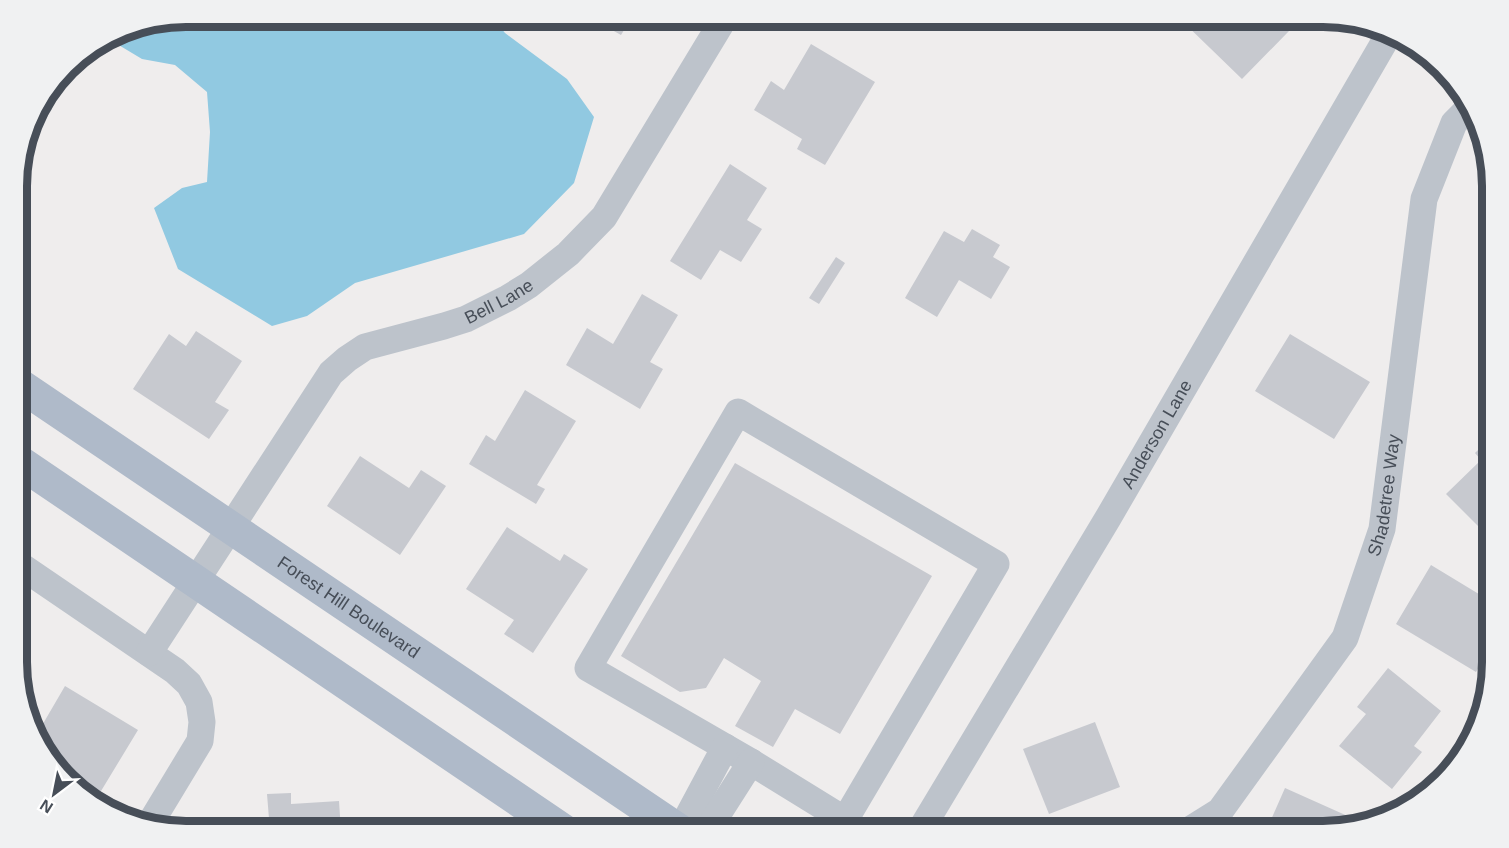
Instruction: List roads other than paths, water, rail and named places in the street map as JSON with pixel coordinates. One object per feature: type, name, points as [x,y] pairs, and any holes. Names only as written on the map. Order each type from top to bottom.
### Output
[{"type":"main road","name":"Forest Hill Boulevard","points":[[27,390],[665,821]]},
{"type":"main road","points":[[27,467],[549,821]]},
{"type":"street","name":"Bell Lane","points":[[149,653],[330,374],[365,347],[466,319],[508,298],[529,285],[568,254],[604,217],[718,27]]},
{"type":"street","name":"Anderson Lane","points":[[926,821],[1108,518],[1386,40]]},
{"type":"street","name":"Shadetree Way","points":[[1204,821],[1220,811],[1345,638],[1382,529],[1424,199],[1454,123],[1464,113]]},
{"type":"street","points":[[738,412],[996,564],[845,820],[751,762],[588,668],[738,412]]},
{"type":"street","points":[[27,570],[175,671],[189,684],[199,702],[202,722],[200,741],[154,818]]},
{"type":"street","points":[[685,821],[724,747]]},
{"type":"street","points":[[713,821],[751,762]]},
{"type":"water","points":[[175,27],[500,27],[567,79],[594,117],[574,183],[524,234],[355,283],[307,316],[272,326],[178,269],[154,208],[182,188],[207,182],[210,132],[207,92],[175,65],[142,59],[116,43],[145,32]]}]
